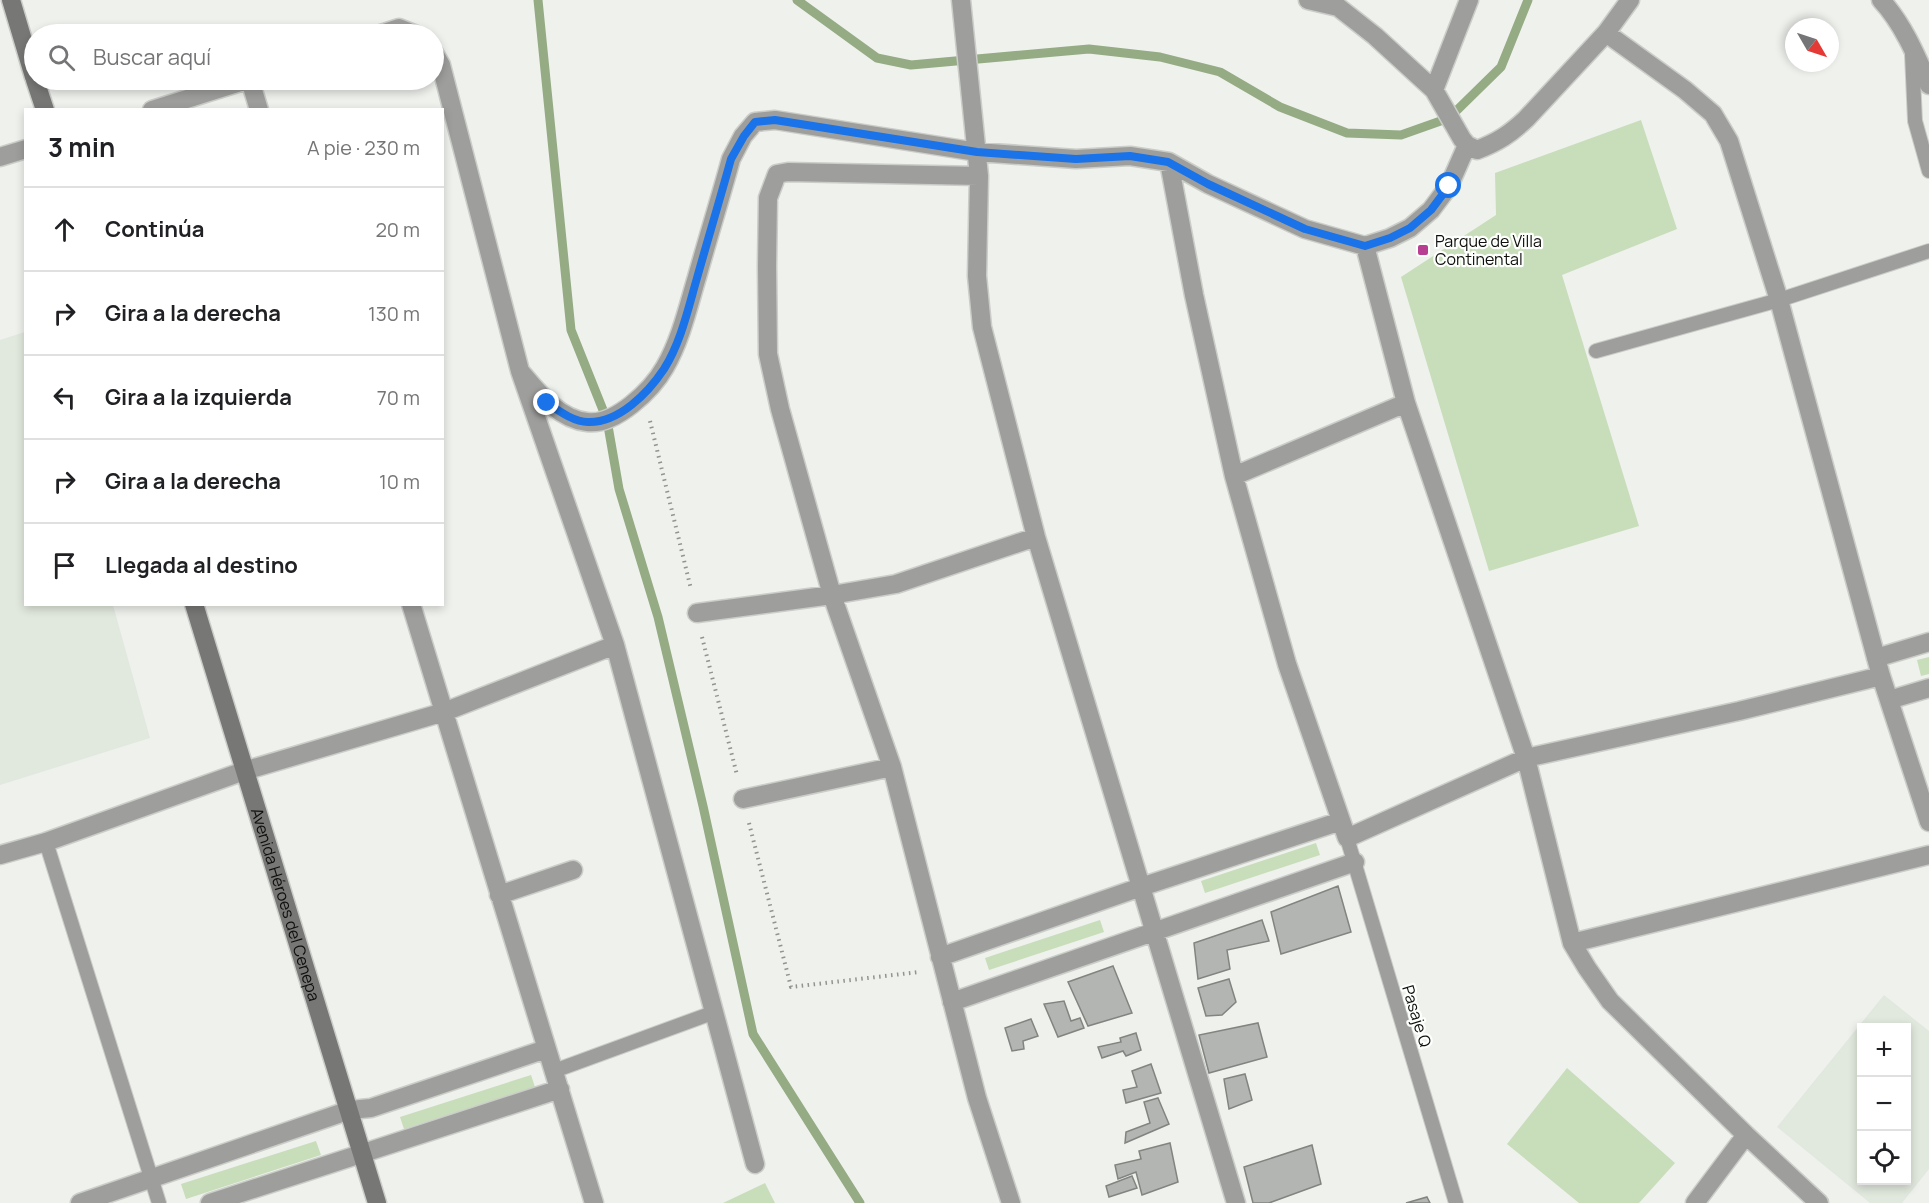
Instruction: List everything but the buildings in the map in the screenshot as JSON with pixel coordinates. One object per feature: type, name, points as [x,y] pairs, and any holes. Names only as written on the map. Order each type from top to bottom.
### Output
[{"type":"street","points":[[11,0],[24,42]]},
{"type":"street","points":[[961,0],[979,176],[977,276],[982,327],[1036,537],[1236,1203]]},
{"type":"street","points":[[1308,0],[1336,3],[1375,36],[1434,90],[1465,142],[1477,150],[1496,143],[1512,132],[1606,33],[1630,0]]},
{"type":"street","points":[[1434,90],[1469,0]]},
{"type":"street","points":[[1881,0],[1898,22],[1929,85]]},
{"type":"street","points":[[1606,33],[1685,90],[1713,114],[1729,141],[1779,300],[1879,667],[1929,822]]},
{"type":"street","points":[[444,77],[520,371],[615,645],[755,1164]]},
{"type":"street","points":[[39,90],[44,108]]},
{"type":"street","points":[[158,108],[217,90]]},
{"type":"street","points":[[252,90],[258,108]]},
{"type":"street","points":[[520,371],[547,403],[563,414],[586,422],[607,420],[649,389],[665,367],[682,330],[731,159],[755,122],[775,120],[976,144],[1076,159],[1130,156],[1168,162],[1208,184],[1305,229],[1365,246],[1390,238],[1410,228],[1431,210],[1449,186],[1465,142]]},
{"type":"street","points":[[0,156],[24,150]]},
{"type":"street","points":[[1168,162],[1194,295],[1234,476],[1287,664],[1344,830]]},
{"type":"street","points":[[979,176],[788,172],[777,174],[768,198],[768,354],[780,409],[832,595],[892,767],[977,1098],[1011,1203]]},
{"type":"street","points":[[1365,246],[1406,404],[1526,758],[1572,943],[1610,1001],[1746,1135],[1819,1203]]},
{"type":"street","points":[[1234,476],[1406,404]]},
{"type":"street","points":[[697,613],[896,584],[1036,537]]},
{"type":"street","name":"Avenida Héroes del Cenepa","points":[[195,606],[377,1203]]},
{"type":"street","points":[[412,606],[594,1203]]},
{"type":"street","points":[[942,963],[1142,887],[1344,830],[1526,758],[1739,711],[1879,667],[1929,642]]},
{"type":"street","points":[[0,855],[46,842],[244,771],[444,712],[615,645]]},
{"type":"street","points":[[1889,700],[1929,688]]},
{"type":"street","points":[[743,799],[892,767]]},
{"type":"street","points":[[1572,943],[1929,855]]},
{"type":"street","points":[[952,1002],[1354,862]]},
{"type":"street","points":[[499,895],[573,870]]},
{"type":"street","points":[[81,1203],[350,1110],[371,1108],[546,1049]]},
{"type":"street","points":[[210,1203],[560,1089]]},
{"type":"street","points":[[1695,1203],[1746,1135]]},
{"type":"lane","points":[[1912,47],[1915,121],[1929,171]]},
{"type":"lane","points":[[1596,351],[1779,300],[1929,251]]},
{"type":"lane","name":"Pasaje Q","points":[[1344,830],[1456,1203]]},
{"type":"lane","points":[[46,842],[159,1203]]},
{"type":"lane","points":[[554,1071],[715,1012]]},
{"type":"path","points":[[643,394],[790,987],[942,963]]},
{"type":"shaded area","points":[[24,332],[24,606],[113,606],[150,738],[0,785],[0,340]]},
{"type":"shaded area","points":[[1884,995],[1929,1031],[1929,1169],[1902,1203],[1870,1203],[1777,1127],[1857,1028],[1857,1185],[1911,1185],[1911,1023],[1861,1023]]},
{"type":"green space","points":[[1641,120],[1677,229],[1562,275],[1639,526],[1489,571],[1401,277],[1496,215],[1495,173]]},
{"type":"green space","points":[[1929,657],[1929,674],[1921,676],[1917,660]]},
{"type":"green space","points":[[1316,843],[1320,855],[1205,893],[1201,881]]},
{"type":"green space","points":[[1100,920],[1104,932],[989,970],[985,958]]},
{"type":"green space","points":[[1567,1068],[1675,1163],[1639,1203],[1579,1203],[1507,1144]]},
{"type":"green space","points":[[531,1075],[535,1087],[404,1129],[400,1117]]},
{"type":"green space","points":[[316,1141],[321,1155],[186,1199],[181,1184]]},
{"type":"green space","points":[[765,1183],[775,1203],[723,1203]]},
{"type":"waterway","points":[[538,0],[571,330],[607,420],[619,489],[658,617],[703,806],[753,1034],[860,1203]]},
{"type":"waterway","points":[[797,0],[877,58],[911,65],[1089,49],[1160,57],[1220,72],[1280,107],[1347,133],[1401,135],[1449,118],[1501,67],[1528,0]]},
{"type":"place","name":"Parque de Villa Continental","points":[[1423,250]]},
{"type":"route","points":[[547,403],[563,414],[586,422],[607,420],[649,389],[665,367],[682,330],[731,159],[755,122],[775,120],[977,152],[1076,159],[1130,156],[1168,162],[1208,184],[1305,229],[1365,246],[1390,238],[1410,228],[1431,210],[1449,186]]}]
